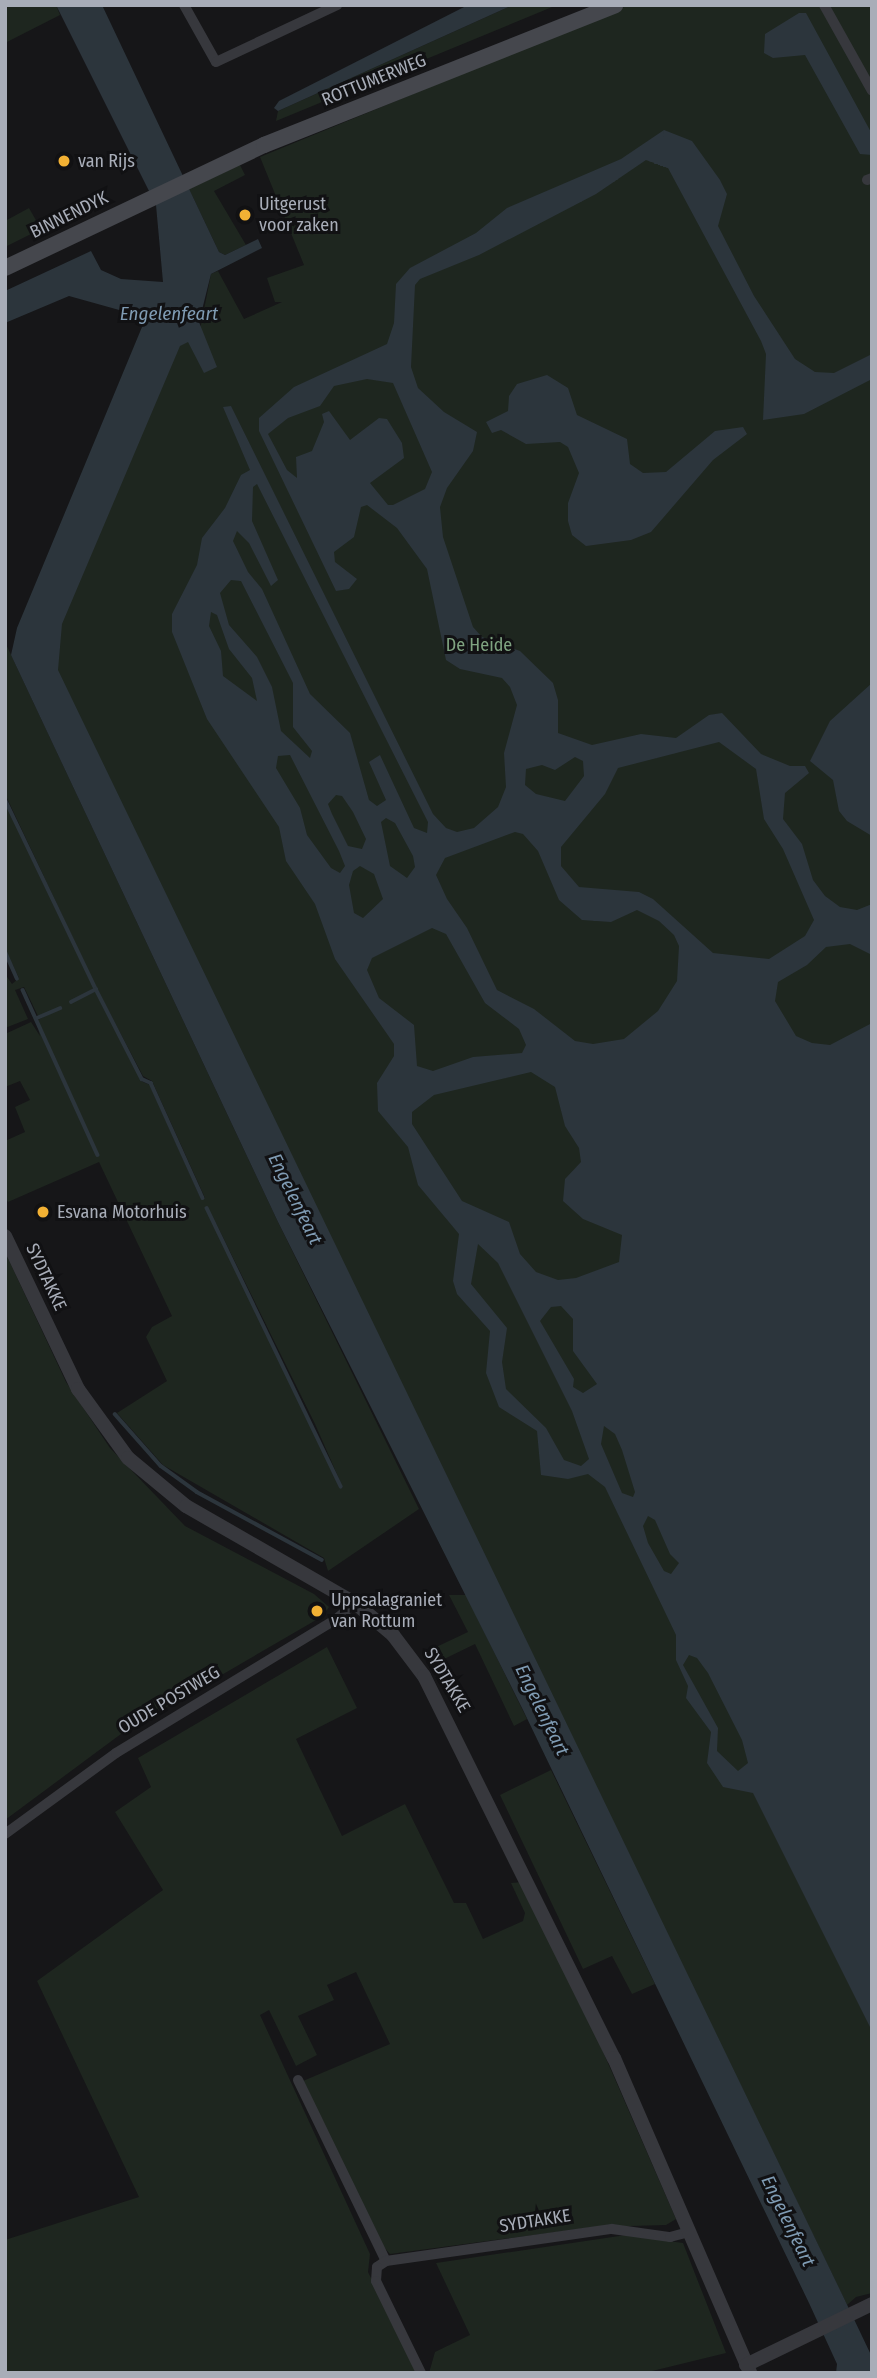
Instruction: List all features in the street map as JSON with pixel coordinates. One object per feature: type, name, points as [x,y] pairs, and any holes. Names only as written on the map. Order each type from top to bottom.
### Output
[{"type":"main road","name":"ROTTUMERWEG","points":[[150,197],[297,131],[615,5]]},
{"type":"main road","name":"BINNENDYK","points":[[5,268],[150,197]]},
{"type":"street","points":[[184,5],[216,62],[337,5]]},
{"type":"street","points":[[824,5],[872,92]]},
{"type":"street","name":"SYDTAKKE","points":[[5,1236],[78,1389],[128,1458],[186,1506],[355,1603],[402,1645],[446,1713],[614,2058],[748,2369]]},
{"type":"street","name":"OUDE POSTWEG","points":[[5,1833],[116,1753],[335,1620],[355,1603]]},
{"type":"street","points":[[298,2080],[386,2261],[377,2267],[376,2281],[421,2373]]},
{"type":"street","name":"SYDTAKKE","points":[[386,2261],[612,2229],[670,2237],[689,2232]]},
{"type":"street","points":[[748,2369],[816,2330],[872,2304]]},
{"type":"green space","points":[[5,5],[56,5],[60,15],[5,43]]},
{"type":"green space","points":[[513,5],[557,5],[276,121],[278,111]]},
{"type":"green space","name":"De Heide","points":[[629,5],[872,5],[872,2293],[856,2297],[847,2305],[55,669],[58,623],[177,340],[200,330],[211,274],[218,271],[244,319],[282,302],[275,302],[267,278],[304,265],[260,157]]},
{"type":"green space","points":[[240,165],[245,175],[214,191],[246,245],[225,255],[219,252],[189,189]]},
{"type":"green space","points":[[29,208],[41,229],[5,247],[5,221]]},
{"type":"green space","points":[[5,642],[278,1222],[419,1509],[328,1571],[324,1558],[163,1465],[117,1413],[167,1381],[146,1337],[152,1327],[172,1316],[99,1162],[8,1202],[5,1197],[5,1141],[25,1132],[15,1107],[30,1100],[20,1081],[5,1087],[5,1034],[31,1022],[40,1036],[36,1021],[61,1008],[38,1016],[24,987],[15,990],[28,1019],[5,1028],[5,974],[12,984],[19,978],[5,949],[5,802],[94,988],[70,1003],[96,991],[141,1081],[150,1085],[201,1199],[205,1198],[152,1081],[143,1076],[97,989],[5,794]],"holes":[[[208,1207],[315,1424],[343,1488],[339,1486]]]},
{"type":"green space","points":[[5,1252],[66,1382],[110,1448],[185,1526],[314,1594],[329,1607],[323,1616],[125,1731],[5,1820]]},
{"type":"green space","points":[[449,1595],[466,1595],[527,1719],[514,1726],[475,1644],[438,1662],[432,1649],[468,1632]]},
{"type":"green space","points":[[327,1647],[357,1708],[296,1739],[342,1836],[405,1804],[454,1903],[466,1903],[483,1939],[523,1921],[525,1913],[511,1883],[523,1882],[580,1999],[676,2219],[666,2225],[594,2227],[390,2254],[382,2245],[303,2081],[390,2044],[356,1972],[327,1985],[334,2000],[298,2016],[317,2055],[296,2066],[269,2010],[260,2015],[370,2254],[368,2272],[418,2373],[5,2373],[5,2240],[139,2197],[37,1981],[163,1890],[115,1812],[151,1787],[138,1758]]},
{"type":"green space","points":[[551,1770],[655,1984],[632,1994],[612,1956],[583,1969],[500,1795]]},
{"type":"green space","points":[[626,2235],[683,2243],[726,2353],[644,2373],[429,2373],[435,2352],[470,2335],[436,2263]]},
{"type":"water","name":"Engelenfeart","points":[[56,5],[102,5],[219,252],[225,255],[258,239],[262,248],[211,274],[199,322],[217,367],[204,373],[188,342],[180,346],[62,624],[58,670],[841,2292],[872,2357],[872,2373],[836,2373],[837,2364],[809,2303],[523,1710],[278,1222],[11,655],[17,628],[142,327],[130,313],[69,296],[5,323],[5,291],[91,251],[101,270],[121,279],[163,282],[156,205]]},
{"type":"water","points":[[468,5],[513,5],[278,111],[274,108],[279,101]]},
{"type":"water","points":[[799,13],[806,13],[872,134],[872,155],[860,154],[805,55],[773,58],[764,53],[765,34]]},
{"type":"water","points":[[664,130],[692,141],[727,194],[718,226],[754,296],[795,359],[815,372],[834,373],[872,354],[872,379],[804,414],[763,420],[766,354],[761,341],[668,168],[646,160],[596,194],[479,255],[420,279],[415,285],[411,367],[418,388],[444,412],[477,432],[473,451],[447,488],[440,507],[443,537],[473,627],[482,637],[520,651],[553,683],[558,700],[558,733],[592,745],[641,734],[676,738],[709,715],[722,713],[761,754],[790,766],[805,766],[809,773],[785,793],[783,819],[802,844],[813,880],[825,896],[840,907],[857,910],[872,904],[872,955],[850,944],[826,947],[807,965],[778,982],[775,1001],[796,1036],[812,1043],[830,1045],[872,1023],[872,2031],[753,1793],[723,1787],[707,1763],[711,1732],[686,1698],[688,1686],[676,1660],[676,1635],[605,1487],[588,1474],[568,1479],[541,1475],[537,1431],[499,1407],[486,1373],[490,1331],[457,1294],[453,1281],[459,1234],[418,1185],[408,1147],[378,1111],[377,1083],[394,1056],[394,1044],[335,959],[315,904],[286,861],[279,827],[207,719],[172,632],[172,614],[197,565],[202,538],[225,508],[241,475],[250,470],[223,407],[231,406],[433,814],[446,828],[457,832],[474,828],[498,807],[506,787],[504,753],[517,705],[510,687],[502,678],[460,669],[446,660],[427,569],[397,528],[367,505],[361,507],[354,537],[334,552],[335,562],[357,579],[349,589],[336,591],[259,431],[259,418],[294,387],[387,344],[394,323],[396,284],[410,268],[476,233],[507,208],[621,159]],"holes":[[[367,379],[393,383],[432,472],[425,489],[388,505],[370,483],[404,458],[402,443],[387,419],[379,418],[350,440],[329,411],[322,414],[324,422],[312,451],[296,457],[297,478],[287,470],[268,434],[288,418],[320,406],[334,386]],[[257,484],[428,822],[427,833],[414,828],[380,755],[369,762],[386,800],[377,806],[369,800],[350,733],[310,694],[262,589],[248,572],[233,541],[237,531],[249,543],[271,586],[278,580],[252,521],[253,487]],[[231,580],[241,581],[293,683],[293,727],[312,751],[310,758],[281,731],[272,687],[257,657],[229,625],[220,593]],[[211,612],[217,615],[229,649],[252,678],[257,701],[223,676],[221,651],[209,626]],[[719,742],[756,769],[764,819],[783,849],[814,920],[805,936],[769,959],[713,953],[653,899],[639,892],[579,887],[561,866],[561,847],[605,794],[618,768]],[[290,755],[339,851],[345,866],[340,873],[331,868],[307,835],[300,808],[276,768],[278,756]],[[575,757],[583,761],[584,776],[565,801],[536,794],[525,785],[526,769],[542,765],[555,770]],[[336,795],[342,796],[353,812],[366,839],[362,849],[348,846],[328,804]],[[386,818],[395,823],[413,856],[415,867],[407,878],[390,866],[381,822]],[[515,832],[523,834],[538,851],[559,900],[582,920],[611,922],[637,910],[659,921],[674,935],[679,946],[677,981],[658,1011],[624,1039],[593,1044],[575,1041],[534,1009],[497,990],[467,928],[447,899],[436,875],[445,858]],[[360,866],[374,874],[383,899],[363,918],[354,913],[349,885],[353,871]],[[432,928],[446,934],[485,1003],[519,1029],[526,1045],[522,1053],[473,1057],[433,1071],[417,1066],[414,1025],[379,998],[367,970],[372,958]],[[531,1072],[555,1087],[565,1126],[579,1148],[581,1162],[565,1179],[563,1201],[583,1219],[622,1235],[619,1262],[576,1278],[558,1280],[536,1272],[520,1254],[509,1222],[462,1201],[412,1124],[412,1112],[434,1095]],[[478,1244],[498,1263],[572,1411],[589,1459],[581,1466],[564,1460],[546,1428],[506,1389],[502,1362],[507,1328],[471,1284]],[[561,1306],[573,1319],[573,1351],[597,1384],[583,1393],[573,1387],[574,1379],[540,1321],[551,1307]],[[604,1426],[615,1434],[622,1450],[635,1492],[633,1497],[622,1493],[601,1444]],[[648,1516],[655,1520],[670,1554],[679,1563],[671,1574],[664,1571],[648,1543],[643,1526]],[[689,1655],[697,1658],[708,1673],[742,1740],[748,1763],[738,1771],[717,1751],[718,1728],[683,1665]]]},
{"type":"water","points":[[547,375],[568,388],[577,415],[627,439],[630,464],[643,473],[666,472],[715,431],[743,427],[747,434],[713,460],[651,532],[631,540],[586,546],[572,535],[568,521],[568,503],[579,473],[568,447],[560,442],[526,444],[501,430],[492,433],[486,422],[508,411],[509,396],[517,384]]},
{"type":"water","points":[[872,683],[872,836],[847,821],[839,811],[833,780],[810,761],[830,721]]},
{"type":"waterway","points":[[5,799],[142,1079],[151,1083],[203,1198]]},
{"type":"waterway","points":[[5,951],[17,978]]},
{"type":"waterway","points":[[71,1002],[96,989]]},
{"type":"waterway","points":[[23,990],[98,1155]]},
{"type":"waterway","points":[[37,1018],[60,1008]]},
{"type":"waterway","points":[[207,1208],[341,1486]]},
{"type":"waterway","points":[[115,1414],[161,1466],[197,1492],[322,1560]]},
{"type":"place","name":"van Rijs","points":[[64,161]]},
{"type":"place","name":"Uitgerust voor zaken","points":[[245,215]]},
{"type":"place","name":"Esvana Motorhuis","points":[[43,1212]]},
{"type":"place","name":"Uppsalagraniet van Rottum","points":[[317,1611]]}]
